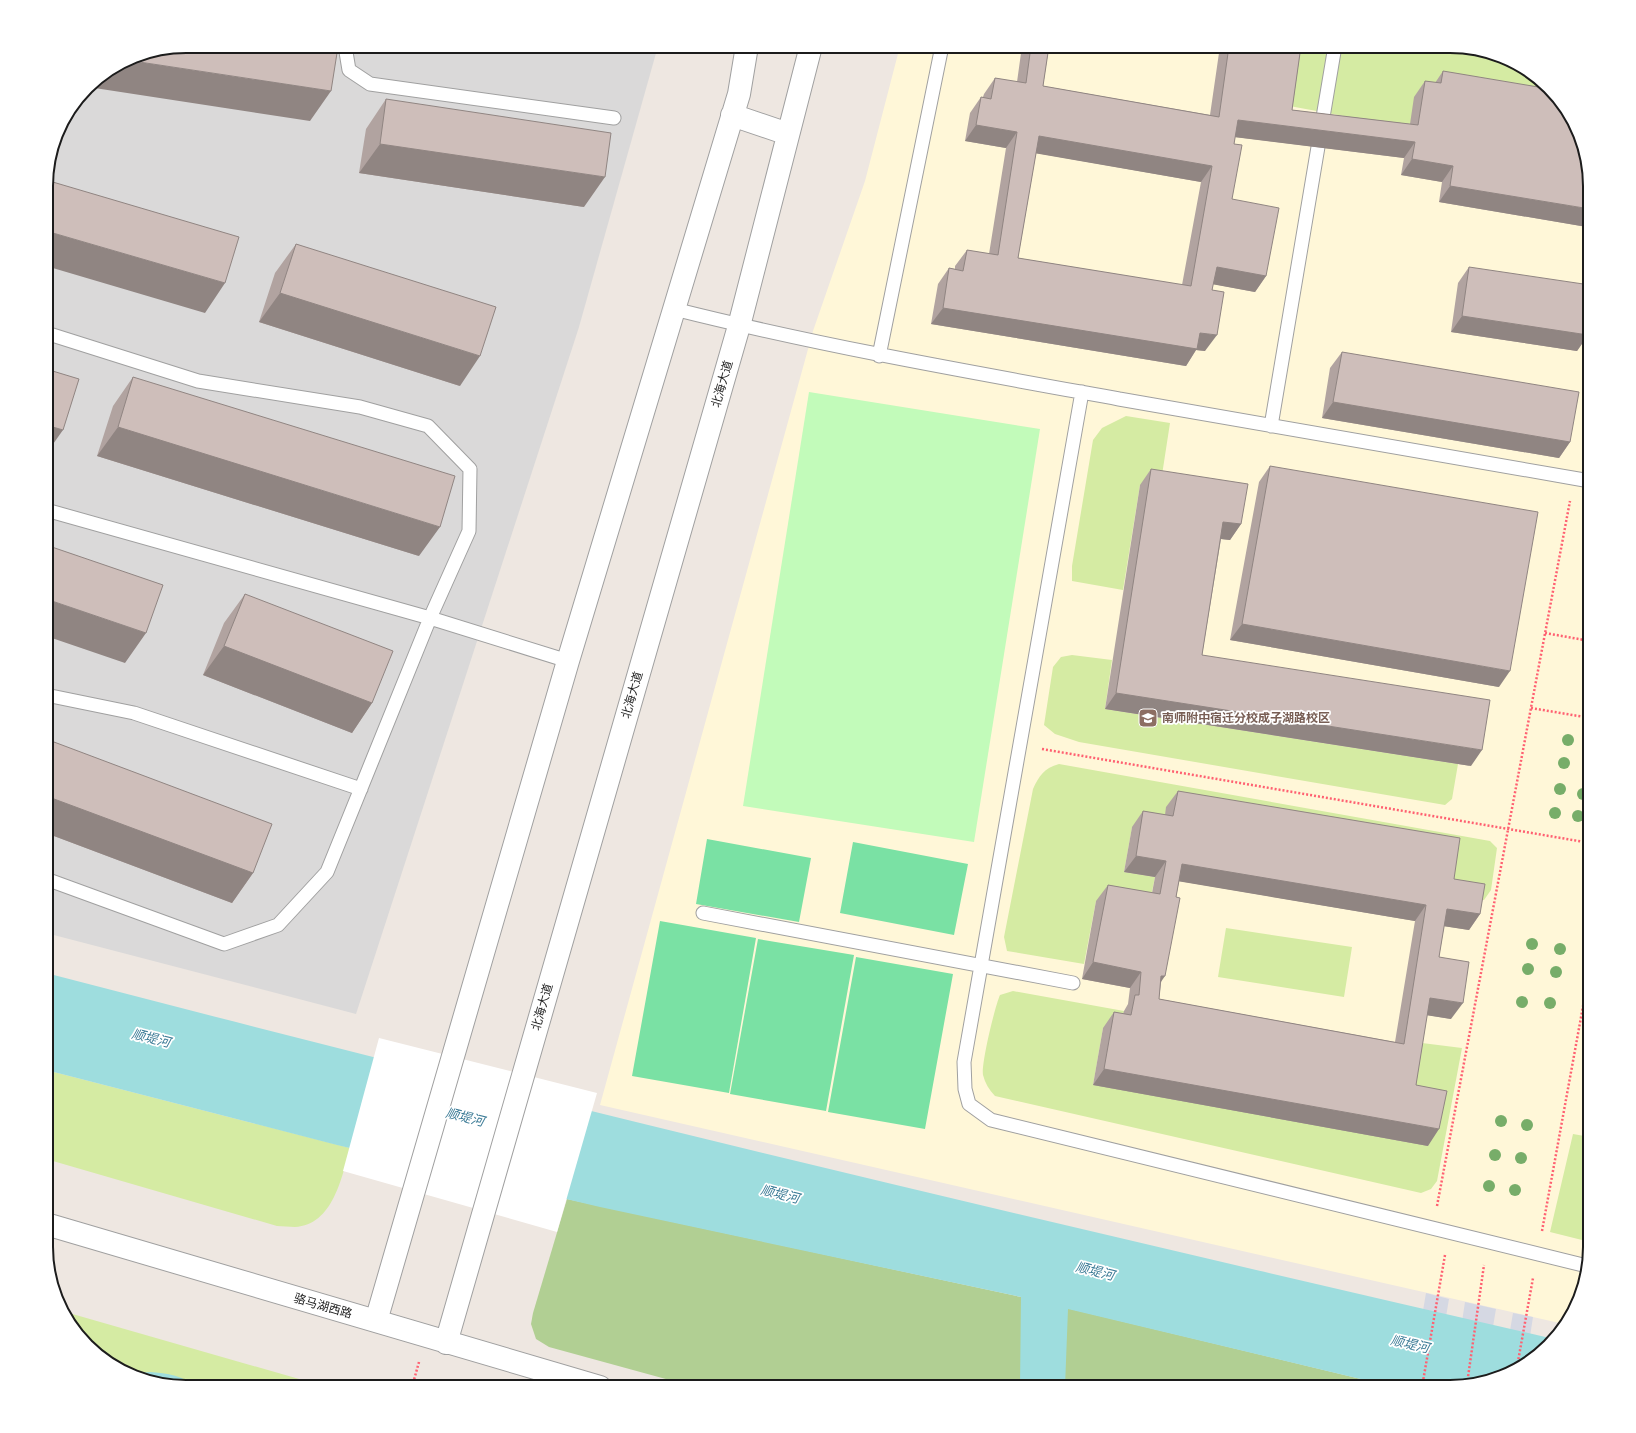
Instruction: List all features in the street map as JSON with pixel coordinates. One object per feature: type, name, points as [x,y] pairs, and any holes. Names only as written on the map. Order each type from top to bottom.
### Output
[{"type":"street","points":[[376,1321],[568,661],[739,94],[746,53]]},
{"type":"street","name":"北海大道","points":[[446,1343],[739,326],[809,53]]},
{"type":"street","points":[[732,116],[788,134]]},
{"type":"street","name":"骆马湖西路","points":[[53,1226],[570,1380]]},
{"type":"lane","points":[[346,53],[349,70],[370,84],[614,118]]},
{"type":"lane","points":[[879,356],[941,53]]},
{"type":"lane","points":[[1271,426],[1334,53]]},
{"type":"lane","points":[[674,309],[739,326],[879,356],[1583,480]]},
{"type":"lane","points":[[53,335],[198,381],[360,407],[428,426],[470,469],[469,530],[430,618],[327,872],[278,925],[224,944],[53,882]]},
{"type":"lane","points":[[1082,392],[964,1062],[965,1090],[969,1104],[991,1120],[1582,1265]]},
{"type":"lane","points":[[53,512],[430,618],[568,661]]},
{"type":"lane","points":[[53,696],[134,713],[360,789]]},
{"type":"lane","points":[[703,913],[1073,983]]},
{"type":"path","points":[[1433,1228],[1574,479]]},
{"type":"path","points":[[1545,633],[1583,641]]},
{"type":"path","points":[[1531,708],[1583,717]]},
{"type":"path","points":[[1020,745],[1583,843]]},
{"type":"path","points":[[1538,1254],[1583,1006]]},
{"type":"path","points":[[1423,1380],[1449,1232]]},
{"type":"path","points":[[1468,1379],[1481,1292]]},
{"type":"path","points":[[1518,1361],[1529,1300]]},
{"type":"shaded area","points":[[186,53],[656,53],[579,327],[356,1014],[53,935],[53,177],[63,135],[75,112],[98,86],[118,72],[158,56]]},
{"type":"shaded area","name":"南师附中宿迁分校成子湖路校区","points":[[898,53],[1468,54],[1501,63],[1524,75],[1544,92],[1561,112],[1573,135],[1583,177],[1583,1247],[1582,1265],[1578,1282],[1573,1298],[1560,1323],[600,1105],[813,331],[865,181]]},
{"type":"shaded area","points":[[1426,1293],[1449,1299],[1435,1380],[1411,1380]]},
{"type":"shaded area","points":[[1465,1302],[1496,1309],[1485,1375],[1468,1379],[1453,1380]]},
{"type":"shaded area","points":[[1513,1313],[1533,1317],[1527,1356],[1503,1369]]},
{"type":"green space","points":[[1265,53],[1468,54],[1501,63],[1524,75],[1538,86],[1559,109],[1409,128],[1284,105]]},
{"type":"green space","points":[[809,392],[1040,429],[974,842],[743,806]]},
{"type":"green space","points":[[1126,416],[1170,423],[1160,488],[1140,485],[1123,590],[1072,581],[1072,566],[1093,440],[1102,428]]},
{"type":"green space","points":[[1072,655],[1112,660],[1105,709],[1458,764],[1452,799],[1445,805],[1079,742],[1055,734],[1044,725],[1053,667],[1061,657]]},
{"type":"green space","points":[[1059,764],[1490,841],[1497,848],[1491,890],[1484,900],[1474,900],[1162,832],[1132,827],[1124,872],[1155,877],[1148,911],[1096,901],[1084,964],[1007,951],[1004,937],[1033,789],[1037,780],[1046,770]]},
{"type":"green space","points":[[707,839],[811,858],[799,922],[696,904]]},
{"type":"green space","points":[[853,842],[968,864],[954,935],[840,913]]},
{"type":"green space","points":[[660,921],[756,938],[729,1093],[632,1076]]},
{"type":"green space","points":[[1226,928],[1352,947],[1344,997],[1218,977]]},
{"type":"green space","points":[[758,939],[854,955],[826,1111],[730,1094]]},
{"type":"green space","points":[[856,957],[953,974],[925,1129],[828,1112]]},
{"type":"green space","points":[[1013,991],[1124,1011],[1119,1032],[1103,1028],[1093,1085],[1404,1101],[1414,1042],[1462,1048],[1437,1181],[1431,1189],[1421,1193],[995,1096],[983,1075],[984,1059],[992,1022],[1000,995]]},
{"type":"green space","points":[[53,1072],[350,1148],[339,1185],[334,1198],[327,1209],[318,1218],[308,1224],[295,1227],[277,1226],[53,1161]]},
{"type":"green space","points":[[1573,1134],[1583,1136],[1583,1240],[1550,1232]]},
{"type":"green space","points":[[567,1199],[1021,1297],[1365,1380],[669,1380],[549,1347],[536,1339],[531,1324]]},
{"type":"green space","points":[[71,1314],[303,1380],[186,1380],[168,1379],[151,1375],[135,1370],[105,1353],[86,1335]]},
{"type":"water","name":"顺堤河","points":[[53,975],[234,1022],[799,1162],[1547,1337],[1531,1353],[1509,1366],[1493,1373],[1468,1379],[1365,1380],[1068,1309],[1065,1380],[1020,1380],[1021,1297],[600,1207],[337,1145],[53,1072]]},
{"type":"water","points":[[144,1373],[163,1373],[187,1380],[168,1379]]},
{"type":"pier","points":[[379,1038],[597,1093],[557,1232],[343,1171]]},
{"type":"building","points":[[186,53],[337,53],[331,91],[138,62],[168,54]]},
{"type":"building","points":[[1030,53],[1048,53],[1043,86],[1219,117],[1228,53],[1300,53],[1292,110],[1418,125],[1425,81],[1441,83],[1443,71],[1539,87],[1561,112],[1573,135],[1582,168],[1583,208],[1450,186],[1453,166],[1412,159],[1415,142],[1238,120],[1234,144],[1242,145],[1232,199],[1279,208],[1266,276],[1217,267],[1212,290],[1224,292],[1217,335],[1200,333],[1197,349],[943,308],[949,268],[963,271],[967,250],[998,255],[1017,132],[976,125],[981,97],[991,99],[995,78],[1026,83]],"holes":[[[1039,136],[1212,166],[1191,286],[1018,258]]]},
{"type":"building","points":[[386,99],[611,133],[605,177],[380,144]]},
{"type":"building","points":[[53,182],[239,237],[225,283],[53,233]]},
{"type":"building","points":[[296,244],[496,307],[480,356],[280,293]]},
{"type":"building","points":[[1469,267],[1583,284],[1583,334],[1462,316]]},
{"type":"building","points":[[1342,352],[1579,392],[1570,442],[1333,402]]},
{"type":"building","points":[[53,371],[79,379],[63,430],[53,427]]},
{"type":"building","points":[[133,377],[455,476],[440,527],[118,427]]},
{"type":"building","points":[[1270,466],[1538,512],[1510,671],[1242,624]]},
{"type":"building","points":[[1151,469],[1248,484],[1241,524],[1223,522],[1202,655],[1490,700],[1482,750],[1116,693]]},
{"type":"building","points":[[53,547],[163,585],[146,633],[53,601]]},
{"type":"building","points":[[245,594],[393,651],[372,703],[224,646]]},
{"type":"building","points":[[54,742],[272,824],[253,873],[53,799]]},
{"type":"building","points":[[1178,791],[1460,838],[1454,879],[1485,884],[1480,914],[1447,909],[1439,957],[1469,962],[1463,1003],[1430,998],[1416,1085],[1447,1091],[1439,1129],[1104,1069],[1114,1012],[1131,1015],[1135,995],[1139,995],[1141,972],[1093,962],[1108,885],[1160,894],[1166,861],[1136,856],[1143,811],[1173,816]],"holes":[[[1182,864],[1426,905],[1404,1044],[1159,999],[1161,976],[1165,976],[1180,898],[1176,897]]]},
{"type":"place","name":"南师附中宿迁分校成子湖路校区","points":[[1148,718]]}]
